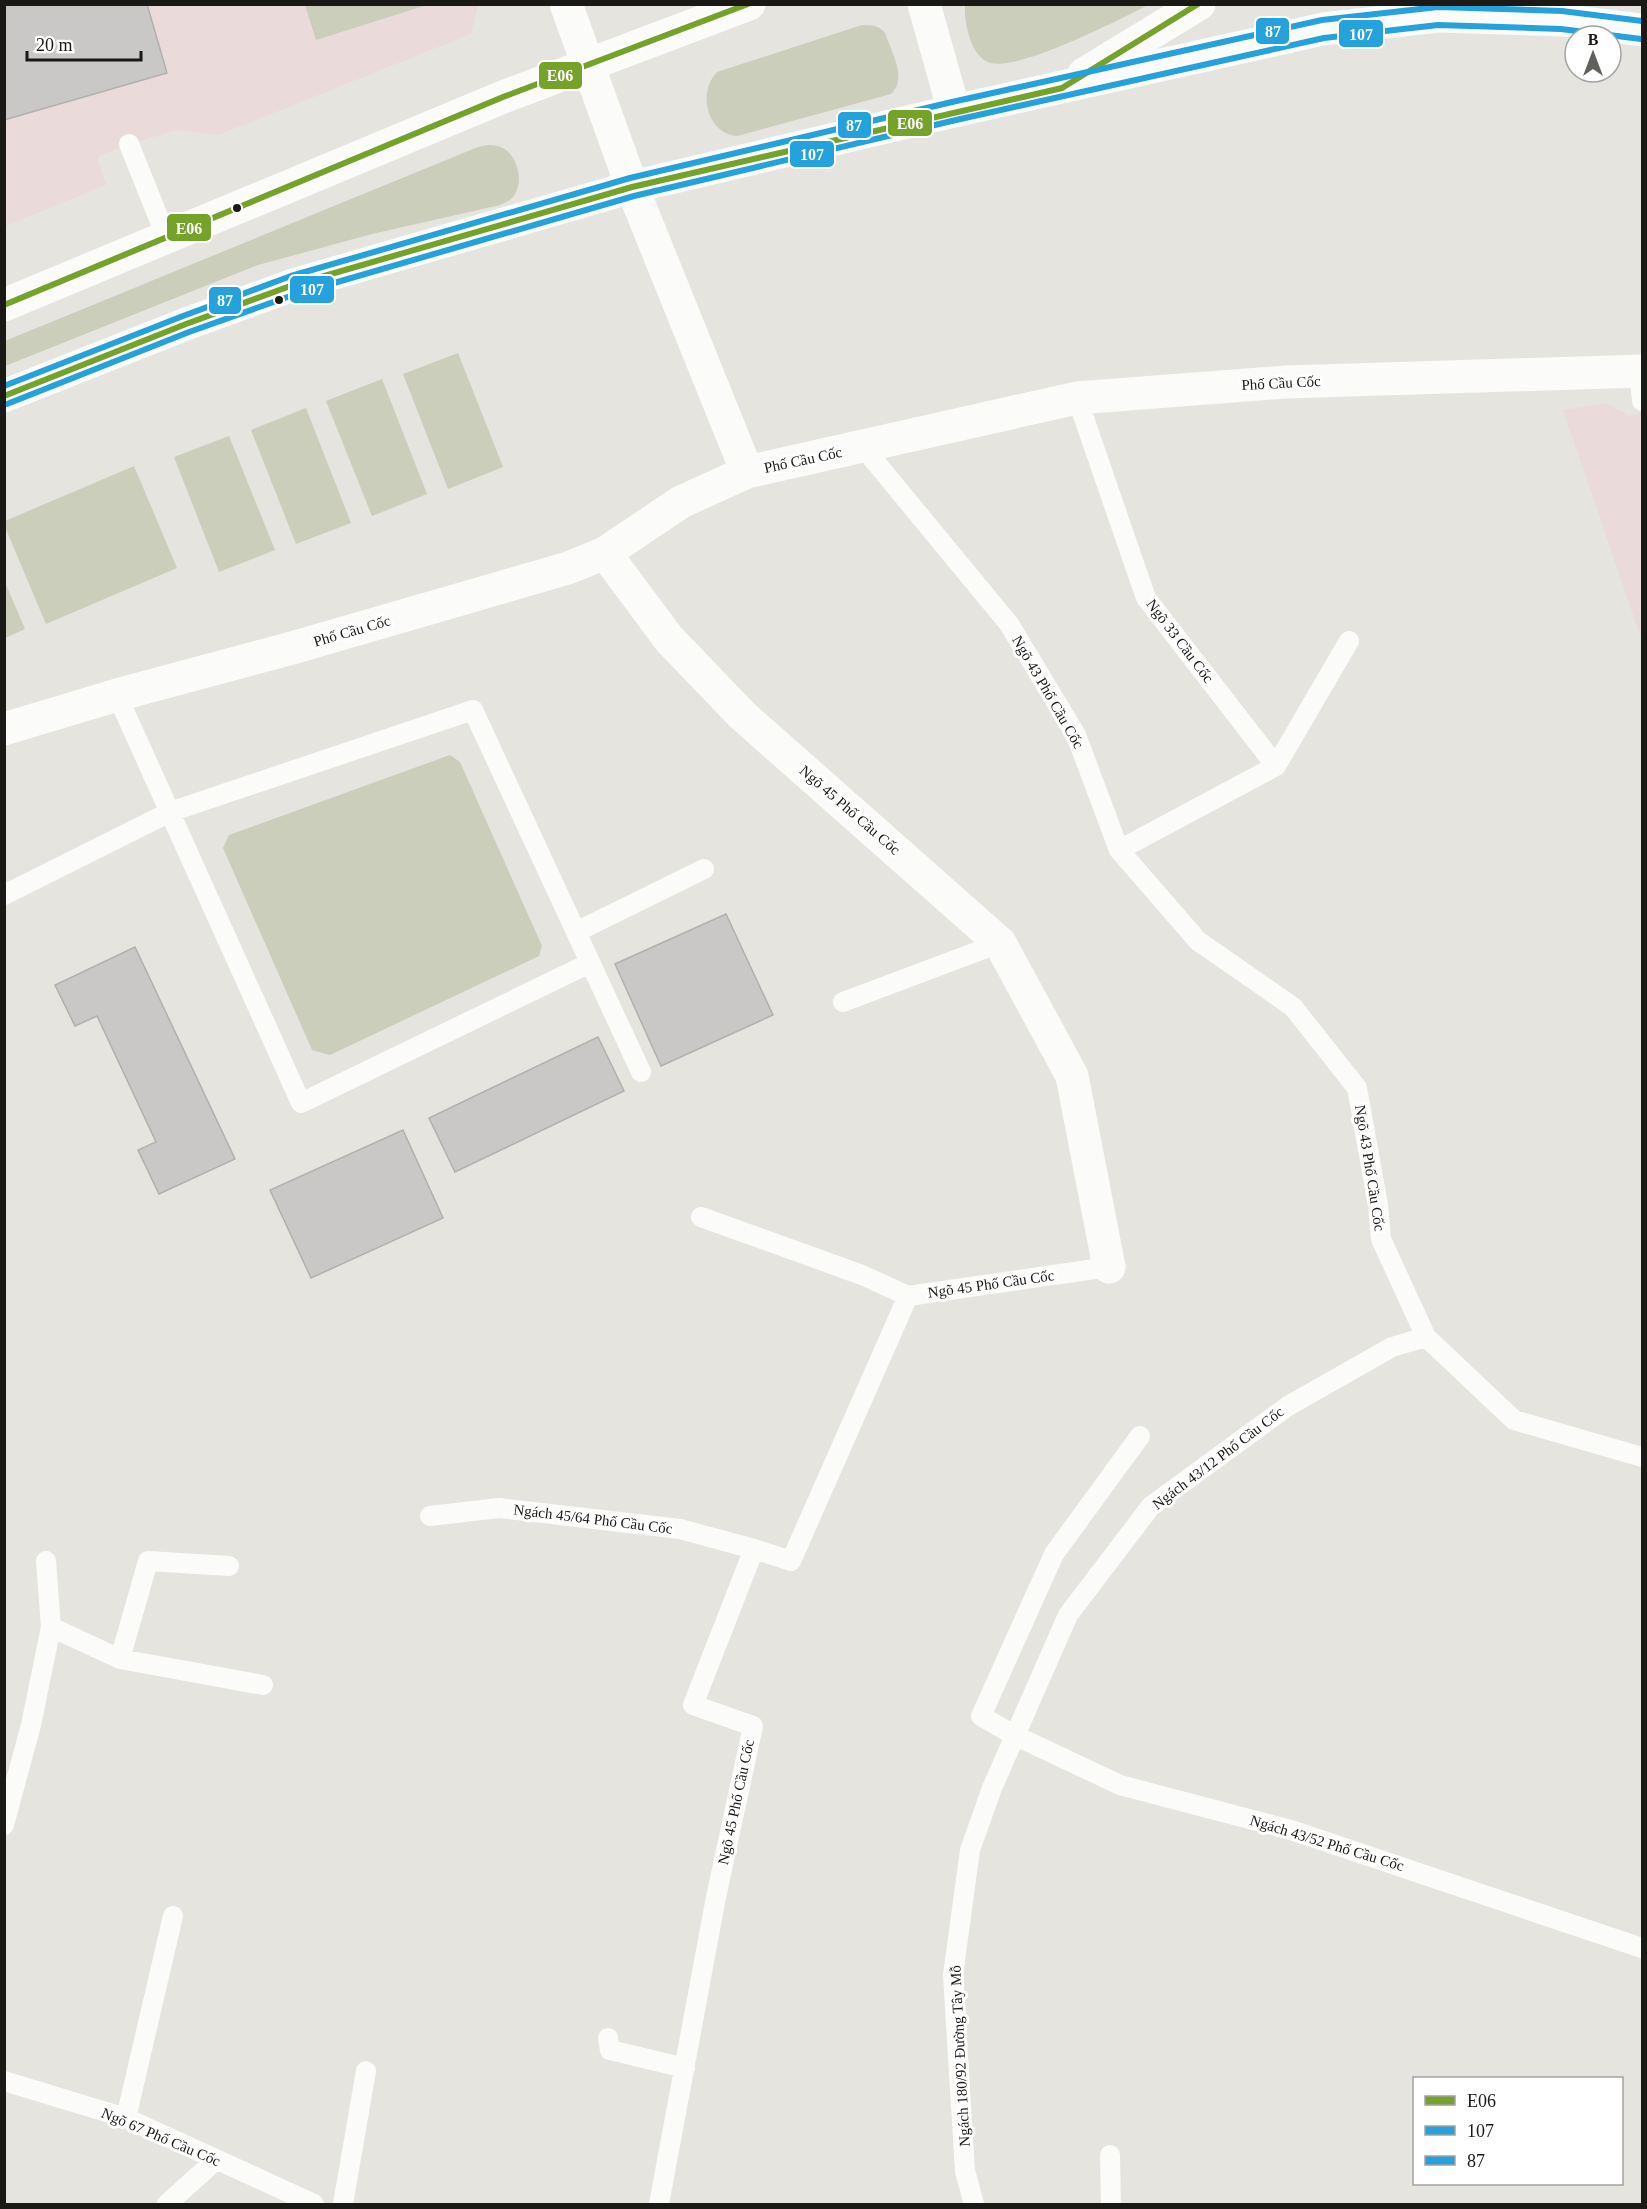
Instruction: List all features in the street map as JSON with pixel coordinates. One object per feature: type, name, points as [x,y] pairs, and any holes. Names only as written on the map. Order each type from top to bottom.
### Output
[{"type":"street","points":[[566,4],[586,65],[632,187],[747,472]]},
{"type":"street","points":[[4,305],[503,97],[749,4]]},
{"type":"street","points":[[924,4],[954,111]]},
{"type":"street","points":[[1062,88],[1199,4]]},
{"type":"street","points":[[4,396],[186,324],[293,285],[632,187],[954,111],[1323,28],[1438,16],[1562,20],[1642,30]]},
{"type":"street","name":"Phố Cầu Cốc","points":[[4,729],[568,568],[605,553],[681,502],[747,472],[1077,398],[1286,382],[1641,381]]},
{"type":"street","name":"Ngõ 45 Phố Cầu Cốc","points":[[605,553],[669,639],[742,715],[1000,943],[1072,1076],[1109,1267]]},
{"type":"lane","points":[[129,144],[167,239]]},
{"type":"lane","name":"Ngõ 33 Cầu Cốc","points":[[1077,398],[1146,598],[1276,766]]},
{"type":"lane","name":"Ngõ 43 Phố Cầu Cốc","points":[[863,447],[1009,624],[1076,735],[1119,850],[1198,941],[1293,1007],[1357,1088],[1378,1205],[1381,1239],[1426,1337],[1514,1420],[1642,1457]]},
{"type":"lane","points":[[1119,850],[1276,766],[1349,641]]},
{"type":"lane","points":[[117,695],[301,1103],[590,963]]},
{"type":"lane","points":[[4,894],[170,812],[473,710],[641,1072]]},
{"type":"lane","points":[[576,932],[704,869]]},
{"type":"lane","points":[[843,1002],[1000,943]]},
{"type":"lane","points":[[701,1217],[862,1275],[908,1296]]},
{"type":"lane","name":"Ngõ 45 Phố Cầu Cốc","points":[[659,2205],[716,1897],[753,1726],[693,1705],[754,1549],[791,1561],[908,1296],[1109,1267]]},
{"type":"lane","name":"Ngách 43/12 Phố Cầu Cốc","points":[[1014,1735],[1068,1615],[1151,1506],[1288,1406],[1392,1347],[1426,1337]]},
{"type":"lane","name":"Ngách 43/52 Phố Cầu Cốc","points":[[1140,1436],[1054,1554],[981,1716],[1014,1735],[1120,1785],[1292,1830],[1642,1948]]},
{"type":"lane","name":"Ngách 45/64 Phố Cầu Cốc","points":[[430,1516],[499,1508],[680,1529],[754,1549]]},
{"type":"lane","points":[[4,1825],[31,1725],[51,1628],[46,1561]]},
{"type":"lane","points":[[120,1659],[148,1561],[229,1566]]},
{"type":"lane","points":[[51,1628],[120,1659],[263,1685]]},
{"type":"lane","name":"Ngách 180/92 Đường Tây Mỗ","points":[[974,2205],[966,2171],[953,1975],[970,1850],[1014,1735]]},
{"type":"lane","points":[[126,2118],[173,1916]]},
{"type":"lane","points":[[608,2038],[610,2050],[685,2067]]},
{"type":"lane","points":[[343,2205],[366,2071]]},
{"type":"lane","name":"Ngõ 67 Phố Cầu Cốc","points":[[4,2081],[126,2118],[314,2205]]},
{"type":"lane","points":[[1110,2155],[1111,2205]]},
{"type":"lane","points":[[167,2205],[216,2160]]},
{"type":"shaded area","points":[[5,5],[478,5],[471,34],[218,135],[177,130],[129,144],[97,157],[106,185],[5,226]]},
{"type":"shaded area","points":[[1607,403],[1629,416],[1642,413],[1642,641],[1563,410]]},
{"type":"green space","points":[[305,4],[427,5],[316,40]]},
{"type":"green space","points":[[965,4],[1148,5],[1068,43],[1043,53],[1001,64],[988,62],[977,52],[969,37]]},
{"type":"green space","points":[[862,25],[872,25],[885,33],[898,73],[896,88],[891,94],[737,136],[718,128],[712,120],[708,111],[707,90],[717,72]]},
{"type":"green space","points":[[488,145],[506,150],[514,159],[518,170],[519,183],[515,194],[500,205],[372,234],[258,265],[5,366],[5,341],[478,147]]},
{"type":"green space","points":[[458,353],[503,467],[448,489],[403,374]]},
{"type":"green space","points":[[382,379],[427,494],[372,516],[326,401]]},
{"type":"green space","points":[[306,408],[351,523],[296,544],[251,430]]},
{"type":"green space","points":[[229,436],[275,550],[219,572],[174,457]]},
{"type":"green space","points":[[134,466],[177,568],[46,624],[5,527],[5,521]]},
{"type":"green space","points":[[5,582],[25,629],[4,638]]},
{"type":"green space","points":[[450,755],[460,762],[542,946],[539,956],[330,1055],[312,1050],[223,848],[229,835]]},
{"type":"building","points":[[4,4],[147,4],[167,73],[4,120]]},
{"type":"building","points":[[726,914],[773,1015],[661,1066],[615,964]]},
{"type":"building","points":[[135,947],[235,1159],[159,1194],[138,1150],[156,1142],[97,1016],[75,1026],[55,985]]},
{"type":"building","points":[[598,1037],[624,1091],[455,1172],[429,1118]]},
{"type":"building","points":[[403,1130],[443,1218],[311,1278],[270,1190]]},
{"type":"transit line","name":"E06","points":[[4,305],[503,97],[748,4]]},
{"type":"transit line","name":"E06","points":[[4,396],[186,324],[293,285],[632,187],[1062,88],[1198,4]]},
{"type":"transit line","name":"87","points":[[4,386],[291,276],[630,178],[952,102],[1322,20],[1438,7],[1562,11],[1642,21]]},
{"type":"transit line","name":"107","points":[[7,404],[189,332],[296,294],[634,196],[956,120],[1324,38],[1438,25],[1561,29],[1641,39]]}]
